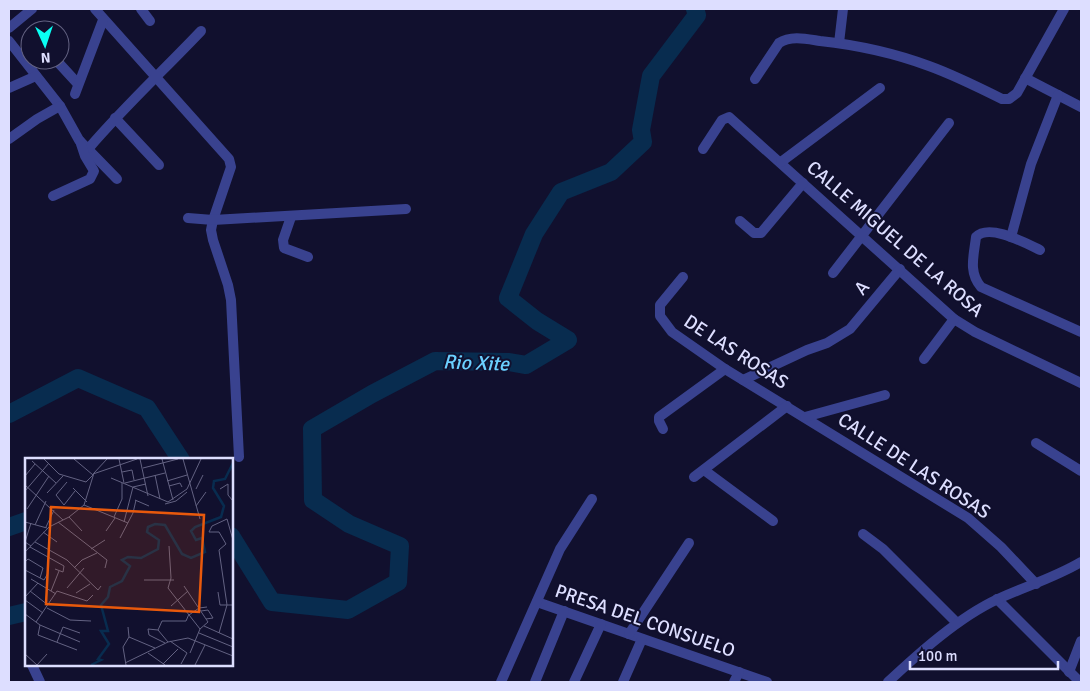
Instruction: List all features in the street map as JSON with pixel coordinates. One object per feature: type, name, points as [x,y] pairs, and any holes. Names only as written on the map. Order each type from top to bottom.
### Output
[{"type":"street","points":[[9,28],[32,9]]},
{"type":"street","points":[[95,9],[229,159],[231,167],[211,230],[231,300],[239,457]]},
{"type":"street","points":[[141,9],[150,21]]},
{"type":"street","points":[[840,43],[843,9]]},
{"type":"street","points":[[755,79],[779,43],[784,40],[801,38],[840,43],[882,52],[929,66],[1002,99],[1014,97],[1064,9]]},
{"type":"street","points":[[63,70],[77,89],[103,20]]},
{"type":"street","points":[[89,148],[115,118],[157,78],[201,31]]},
{"type":"street","points":[[9,41],[60,106],[80,140],[85,156],[94,169],[94,174],[90,178],[53,196]]},
{"type":"street","points":[[9,88],[36,76]]},
{"type":"street","points":[[1025,78],[1081,107]]},
{"type":"street","points":[[781,162],[880,88]]},
{"type":"street","points":[[1011,237],[1031,164],[1058,95]]},
{"type":"street","points":[[9,140],[37,119],[60,106]]},
{"type":"street","name":"CALLE MIGUEL DE LA ROSA","points":[[703,149],[718,125],[725,117],[729,117],[954,319],[975,332],[1081,383]]},
{"type":"street","points":[[115,118],[159,165]]},
{"type":"street","points":[[833,273],[949,123]]},
{"type":"street","points":[[80,140],[117,179]]},
{"type":"street","points":[[740,221],[754,233],[760,233],[803,183]]},
{"type":"street","points":[[188,218],[213,220],[291,217],[406,209]]},
{"type":"street","points":[[291,217],[283,240],[284,248],[308,258]]},
{"type":"street","points":[[1040,250],[1011,237],[994,232],[986,231],[980,233],[976,237],[972,271],[975,280],[981,287],[1081,332]]},
{"type":"street","name":"A","points":[[743,380],[807,350],[827,343],[850,329],[900,269]]},
{"type":"street","name":"DE LAS ROSAS","points":[[683,277],[660,305],[660,316],[672,332],[725,369],[787,406]]},
{"type":"street","points":[[924,359],[954,319]]},
{"type":"street","points":[[663,429],[658,421],[659,417],[725,369]]},
{"type":"street","points":[[805,417],[885,396]]},
{"type":"street","points":[[694,477],[787,406]]},
{"type":"street","name":"CALLE DE LAS ROSAS","points":[[787,406],[968,518],[1001,547],[1036,584]]},
{"type":"street","points":[[1036,443],[1081,471]]},
{"type":"street","points":[[704,470],[773,521]]},
{"type":"street","name":"PRESA DEL CONSUELO","points":[[592,499],[560,549],[538,602],[629,634],[737,677],[767,682]]},
{"type":"street","points":[[863,534],[883,549],[958,623]]},
{"type":"street","points":[[629,634],[689,543]]},
{"type":"street","points":[[888,682],[958,623],[998,599],[1060,574],[1081,562]]},
{"type":"street","points":[[998,599],[1080,682]]},
{"type":"street","points":[[501,682],[538,602]]},
{"type":"street","points":[[535,682],[564,611]]},
{"type":"street","points":[[574,682],[601,624]]},
{"type":"street","points":[[623,682],[642,639]]},
{"type":"street","points":[[1069,672],[1081,641]]},
{"type":"street","points":[[32,666],[40,682]]},
{"type":"waterway","name":"Rio Xite","points":[[232,538],[272,602],[348,610],[398,582],[400,546],[349,524],[313,500],[312,429],[372,394],[435,361],[508,362],[526,365],[568,340],[537,321],[508,298],[534,234],[561,192],[611,172],[643,142],[641,130],[651,76],[697,15],[695,9]]},
{"type":"waterway","name":"Rio Xite","points":[[9,414],[78,378],[147,408],[180,458]]},
{"type":"waterway","name":"Rio Xite","points":[[9,527],[25,521]]},
{"type":"waterway","name":"Rio Xite","points":[[9,616],[25,612]]}]
